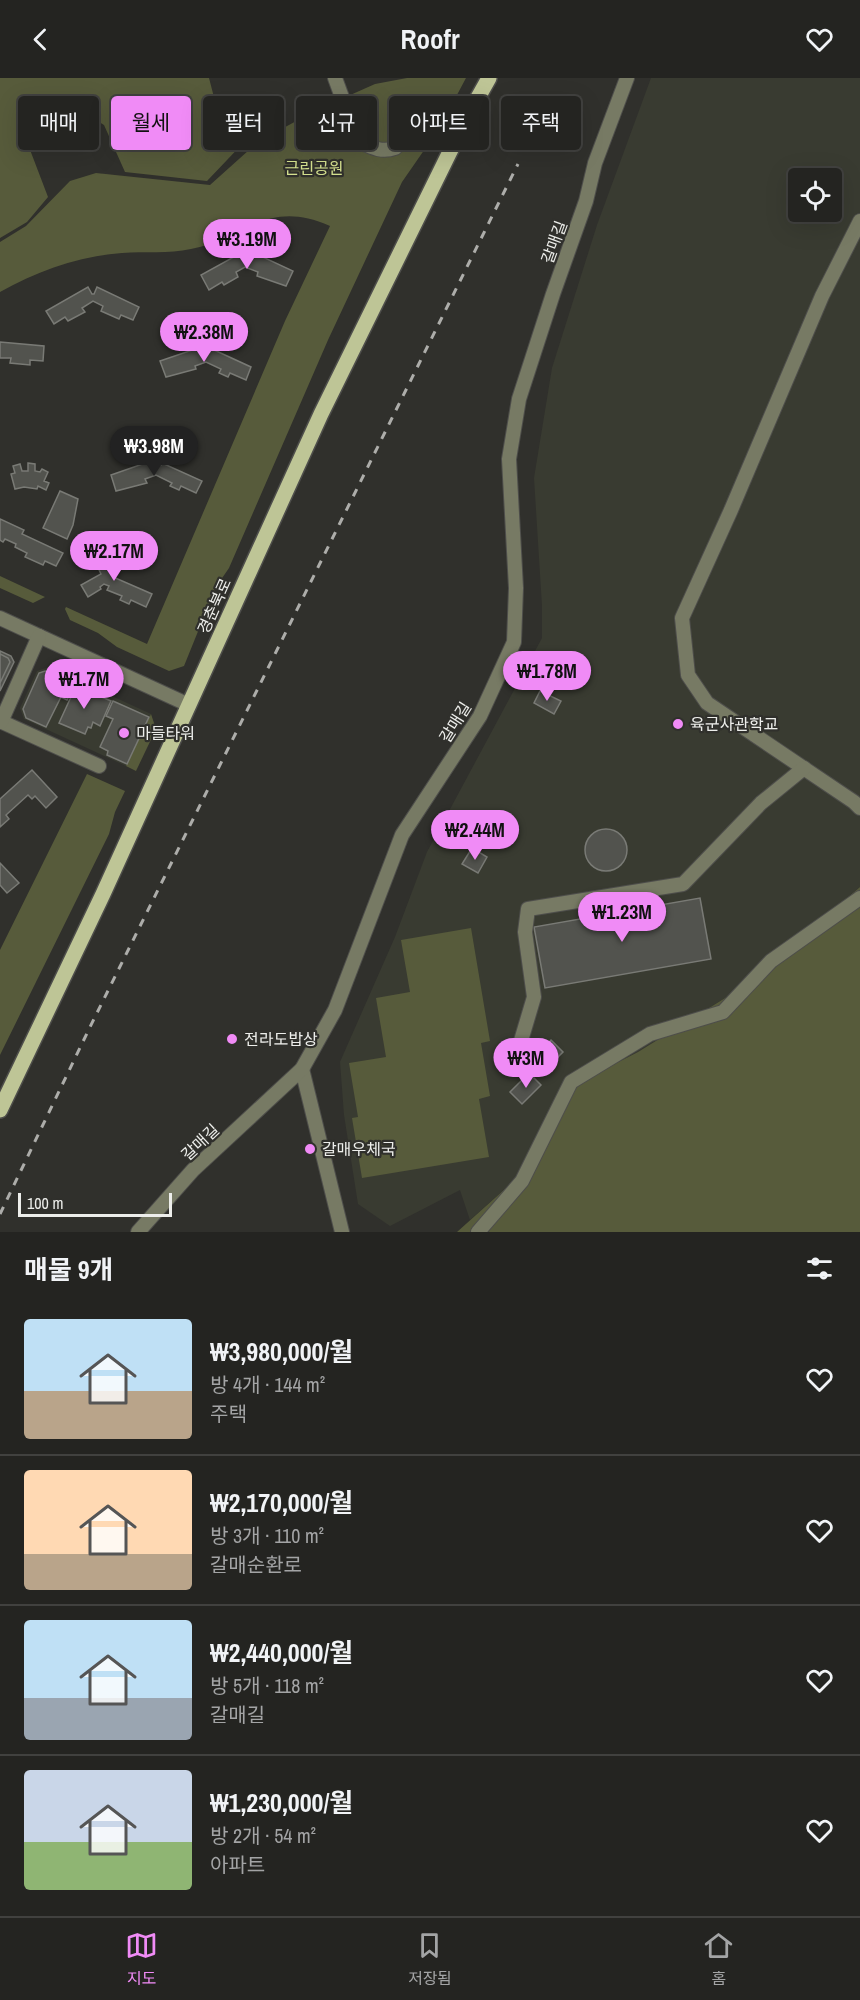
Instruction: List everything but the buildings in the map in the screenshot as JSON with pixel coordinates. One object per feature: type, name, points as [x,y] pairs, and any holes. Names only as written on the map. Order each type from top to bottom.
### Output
[{"type":"main road","name":"경춘북로","points":[[479,96],[489,78]]},
{"type":"main road","name":"경춘북로","points":[[0,1110],[103,894],[321,414],[451,150]]},
{"type":"street","points":[[335,78],[358,141],[374,148],[390,150]]},
{"type":"street","name":"갈매길","points":[[138,1232],[193,1170],[302,1069],[335,1010],[402,835],[480,716],[514,642],[516,588],[508,459],[519,399],[586,201],[595,164],[627,78]]},
{"type":"street","points":[[860,221],[822,296],[682,618],[688,675],[707,703],[860,808]]},
{"type":"street","points":[[0,618],[189,705]]},
{"type":"street","points":[[39,636],[1,722],[99,766]]},
{"type":"street","points":[[520,1044],[534,997],[525,932],[528,909],[683,884],[761,803],[804,768]]},
{"type":"street","points":[[478,1232],[522,1181],[571,1082],[650,1034],[723,1012],[771,961],[860,898]]},
{"type":"street","points":[[302,1069],[342,1232]]},
{"type":"shaded area","name":"육군사관학교","points":[[651,78],[860,78],[860,887],[730,995],[638,1052],[577,1083],[543,1155],[470,1220],[460,1190],[390,1226],[358,1204],[344,1115],[340,1062],[395,937],[427,852],[542,638],[534,478],[552,368],[597,225]]},
{"type":"shaded area","points":[[49,667],[151,714],[126,766],[24,719],[20,708],[37,671]]},
{"type":"green space","points":[[0,78],[209,78],[214,96],[203,96],[203,150],[237,150],[207,181],[125,172],[115,150],[191,150],[191,96],[111,96],[111,141],[104,125],[99,122],[99,96],[18,96],[18,150],[30,150],[48,197],[27,222],[0,238]]},
{"type":"green space","points":[[407,78],[466,78],[456,96],[389,96],[389,145],[377,143],[377,96],[348,96],[375,84]]},
{"type":"green space","name":"근린공원","points":[[296,121],[296,150],[374,150],[377,153],[389,145],[389,150],[424,150],[402,182],[328,340],[229,568],[216,587],[184,666],[169,671],[117,647],[98,633],[70,620],[65,609],[66,607],[147,644],[285,321],[330,226],[308,218],[290,216],[273,218],[210,244],[191,249],[131,252],[74,261],[29,277],[0,292],[0,242],[26,226],[70,181],[96,173],[210,185],[249,150],[284,150],[284,128]]},
{"type":"green space","points":[[0,576],[45,597],[33,603],[0,588]]},
{"type":"green space","points":[[151,714],[156,729],[136,771],[126,766]]},
{"type":"green space","points":[[87,774],[125,791],[115,812],[109,834],[0,1055],[0,950]]},
{"type":"green space","points":[[860,887],[860,1232],[457,1232],[543,1155],[577,1083],[638,1052],[730,995]]},
{"type":"green space","points":[[471,928],[490,1041],[481,1043],[490,1096],[479,1099],[489,1157],[362,1178],[352,1118],[358,1117],[349,1063],[386,1057],[376,998],[410,992],[401,940]]},
{"type":"railway","points":[[0,1214],[90,1027],[518,164]]},
{"type":"place","name":"육군사관학교","points":[[678,724]]},
{"type":"place","name":"마들타워","points":[[124,733]]},
{"type":"place","name":"전라도밥상","points":[[232,1039]]},
{"type":"place","name":"갈매우체국","points":[[310,1149]]}]
